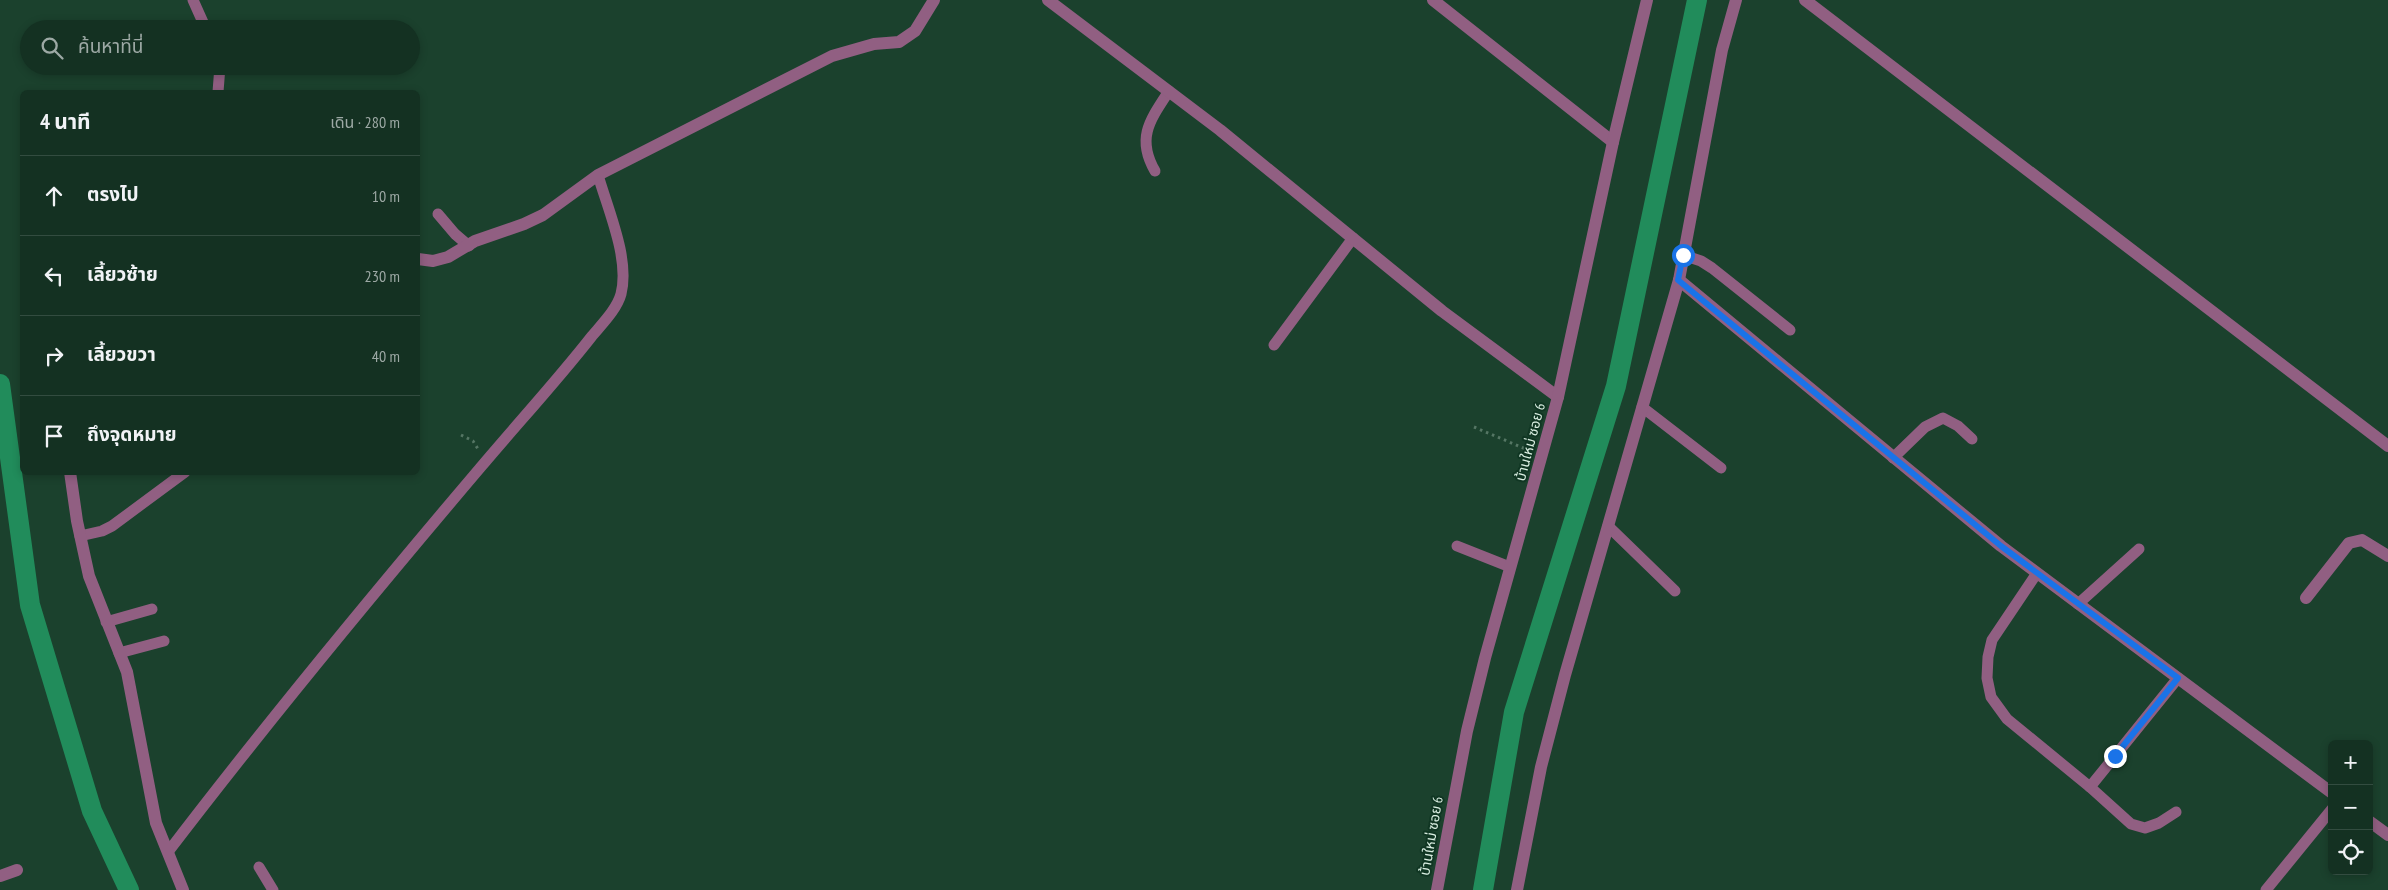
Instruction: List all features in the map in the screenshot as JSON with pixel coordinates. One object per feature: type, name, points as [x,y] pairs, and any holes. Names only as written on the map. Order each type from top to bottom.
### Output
[{"type":"street","points":[[420,259],[433,261],[441,259],[543,214],[598,175],[832,56],[874,44],[900,42],[914,31],[934,0]]},
{"type":"street","points":[[1048,0],[1169,91],[1442,311],[1558,397]]},
{"type":"street","points":[[1433,0],[1613,142]]},
{"type":"street","name":"บ้านใหม่ ซอย 6","points":[[1437,890],[1467,731],[1510,567],[1558,397],[1613,142],[1647,0]]},
{"type":"street","points":[[1517,890],[1541,767],[1565,675],[1678,280],[1722,50],[1736,0]]},
{"type":"street","points":[[1805,0],[2388,446]]},
{"type":"street","points":[[1678,280],[1893,458],[2037,573],[2328,790]]},
{"type":"street","points":[[70,475],[80,536],[89,576],[127,672],[156,823],[183,890]]},
{"type":"street","points":[[2306,598],[2349,543],[2362,540],[2388,556]]},
{"type":"street","points":[[2373,824],[2388,835]]},
{"type":"street","points":[[0,876],[17,870]]},
{"type":"lane","points":[[193,0],[202,20]]},
{"type":"lane","points":[[218,90],[219,75]]},
{"type":"lane","points":[[1155,171],[1147,156],[1147,136],[1150,121],[1169,91]]},
{"type":"lane","points":[[168,852],[250,745],[481,466],[560,377],[610,314],[620,296],[623,280],[621,257],[598,175]]},
{"type":"lane","points":[[438,214],[455,234],[469,246]]},
{"type":"lane","points":[[1274,345],[1353,238]]},
{"type":"lane","points":[[1683,255],[1701,261],[1712,268],[1790,330]]},
{"type":"lane","points":[[1642,407],[1721,468]]},
{"type":"lane","points":[[1893,458],[1925,427],[1943,418],[1958,426],[1972,439]]},
{"type":"lane","points":[[80,536],[102,531],[112,526],[180,475]]},
{"type":"lane","points":[[1608,526],[1675,591]]},
{"type":"lane","points":[[1457,546],[1510,567]]},
{"type":"lane","points":[[2078,604],[2139,549]]},
{"type":"lane","points":[[2037,573],[1992,640],[1988,657],[1987,678],[1991,697],[2007,720],[2090,787],[2131,824],[2145,828],[2159,823],[2176,812]]},
{"type":"lane","points":[[106,622],[152,609]]},
{"type":"lane","points":[[119,653],[164,641]]},
{"type":"lane","points":[[2090,787],[2178,678]]},
{"type":"lane","points":[[2266,890],[2328,813]]},
{"type":"lane","points":[[259,867],[274,890]]},
{"type":"path","points":[[1474,427],[1542,456]]},
{"type":"path","points":[[461,435],[473,441],[477,447],[480,453],[481,466]]},
{"type":"waterway","points":[[1483,890],[1514,712],[1616,386],[1697,0]]},
{"type":"waterway","points":[[0,384],[30,605],[92,811],[129,890]]},
{"type":"route","points":[[1683,255],[1678,280],[2001,546],[2178,678],[2115,756]]}]
